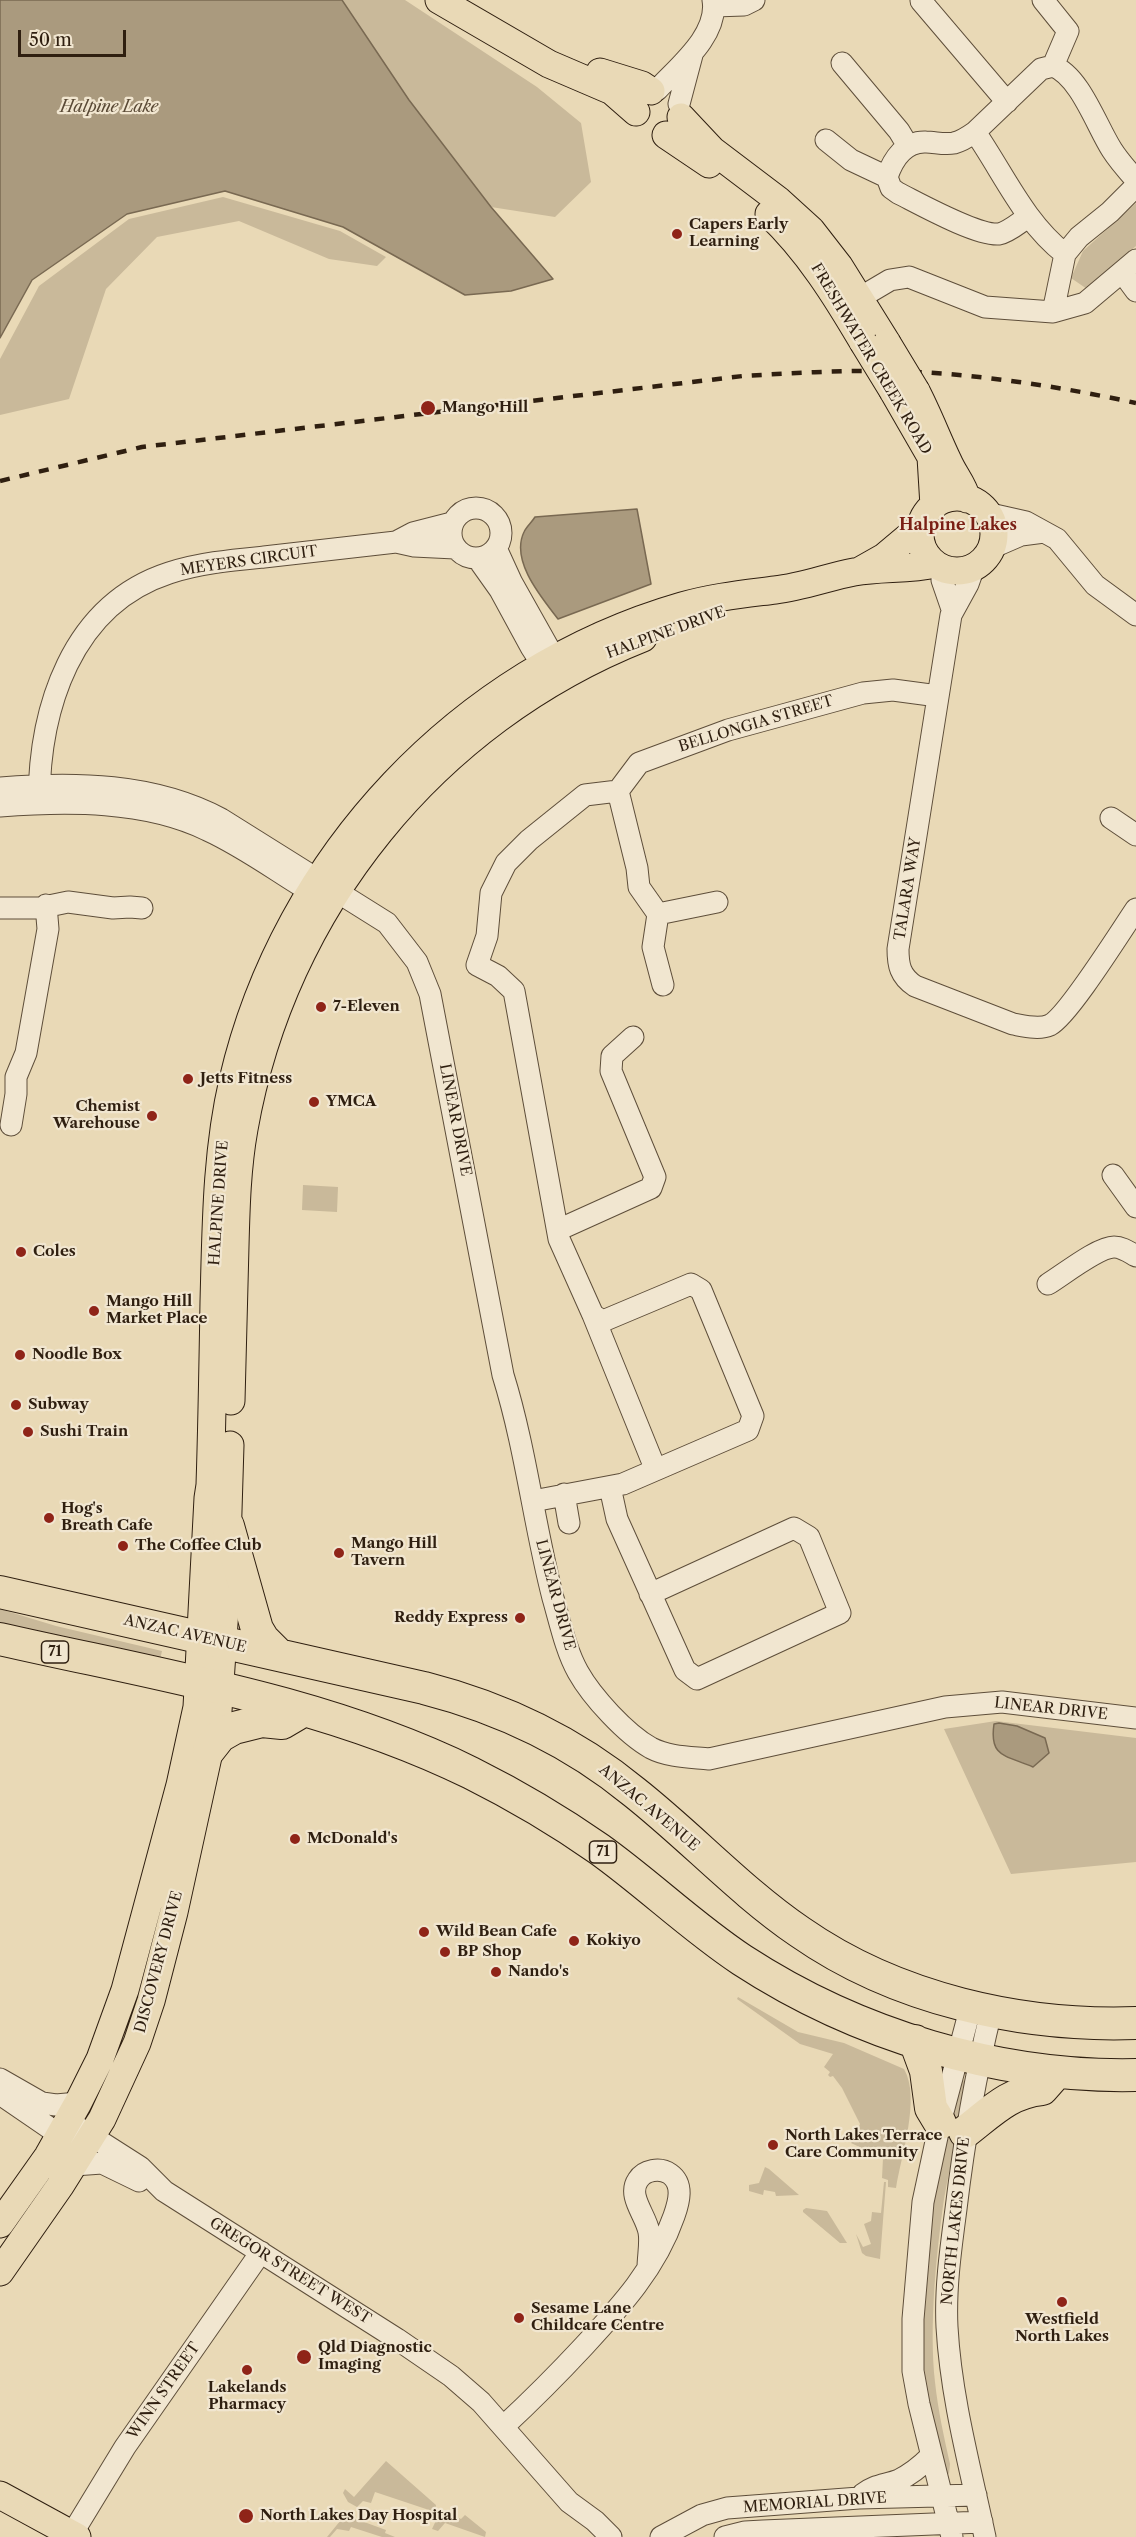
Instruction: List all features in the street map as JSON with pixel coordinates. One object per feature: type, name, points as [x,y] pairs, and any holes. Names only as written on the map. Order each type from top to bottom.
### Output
[{"type":"highway","points":[[228,1526],[257,1629],[263,1639],[279,1655]]},
{"type":"highway","name":"ANZAC AVENUE","points":[[0,1592],[458,1697],[530,1725],[590,1759],[633,1791],[748,1893],[800,1933],[838,1956],[881,1977],[944,2000],[981,2009],[1090,2024],[1136,2023]]},
{"type":"highway","name":"71","points":[[0,1640],[209,1687],[303,1711],[419,1749],[497,1787],[599,1849],[721,1945],[762,1972],[816,2002],[915,2042],[969,2057],[1058,2072],[1136,2075]]},
{"type":"highway","points":[[209,1750],[220,1736],[234,1728],[262,1721],[282,1723],[303,1711]]},
{"type":"highway","points":[[915,2042],[926,2072],[931,2108],[953,2127],[1017,2093],[1042,2089],[1058,2072]]},
{"type":"main road","name":"FRESHWATER CREEK ROAD","points":[[439,0],[549,64],[612,91],[662,108]]},
{"type":"main road","name":"FRESHWATER CREEK ROAD","points":[[461,0],[535,44],[617,79],[642,86],[662,108],[712,150],[778,200],[811,230],[839,266],[851,303],[904,391],[932,457],[927,516]]},
{"type":"main road","name":"FRESHWATER CREEK ROAD","points":[[904,391],[930,417],[948,461],[976,506]]},
{"type":"main road","points":[[955,498],[976,506],[993,530],[982,558],[952,571],[938,566],[922,547],[927,516],[944,500],[955,498]]},
{"type":"main road","name":"HALPINE DRIVE","points":[[857,572],[884,557],[927,516]]},
{"type":"main road","name":"HALPINE DRIVE","points":[[213,1640],[208,1498],[216,1232],[223,1138],[233,1082],[256,1007],[284,940],[324,891],[361,855],[434,771],[554,670],[637,621],[684,605],[742,592],[777,590],[857,572],[938,566]]},
{"type":"main road","name":"HALPINE DRIVE","points":[[213,1640],[228,1526],[236,1198],[244,1131],[261,1055],[279,1000],[308,940],[324,891]]},
{"type":"main road","points":[[209,1687],[213,1640]]},
{"type":"main road","name":"DISCOVERY DRIVE","points":[[0,2272],[83,2151],[125,2070],[151,2001],[174,1912],[218,1712],[209,1687]]},
{"type":"main road","name":"DISCOVERY DRIVE","points":[[0,2224],[69,2120],[100,2059],[125,1990],[180,1785],[197,1707],[209,1687]]},
{"type":"main road","points":[[0,2495],[75,2536]]},
{"type":"street","points":[[662,108],[709,28],[714,3],[744,5],[754,0]]},
{"type":"street","points":[[1043,0],[1068,31],[1053,66]]},
{"type":"street","points":[[921,1],[1007,102]]},
{"type":"street","points":[[842,63],[900,131],[908,146]]},
{"type":"street","points":[[1028,217],[999,234],[987,232],[963,224],[898,193],[891,188],[888,177],[900,153],[908,146],[926,142],[952,144],[963,140],[975,132],[1041,69],[1053,66],[1066,74],[1091,111],[1112,150],[1136,180]]},
{"type":"street","points":[[975,132],[1028,217],[1043,236],[1065,254]]},
{"type":"street","points":[[826,140],[851,160],[888,177]]},
{"type":"street","points":[[1053,312],[1065,254],[1079,237],[1110,212],[1136,186]]},
{"type":"street","points":[[851,303],[890,280],[909,277],[985,307],[1053,312],[1085,303],[1129,266],[1136,291]]},
{"type":"street","points":[[976,506],[1026,522],[1062,543],[1095,585],[1136,615]]},
{"type":"street","points":[[477,508],[485,510],[492,514],[501,527],[496,548],[491,554],[478,559],[461,554],[455,548],[450,531],[452,523],[462,512],[477,508]]},
{"type":"street","name":"MEYERS CIRCUIT","points":[[396,542],[413,533],[452,523]]},
{"type":"street","points":[[982,558],[1021,535],[1044,532]]},
{"type":"street","name":"MEYERS CIRCUIT","points":[[39,794],[43,743],[64,670],[84,634],[120,599],[157,578],[183,569],[227,561],[396,542],[414,546],[455,548]]},
{"type":"street","points":[[496,548],[554,670]]},
{"type":"street","name":"TALARA WAY","points":[[982,558],[952,609],[898,949],[901,972],[907,981],[1013,1023],[1027,1027],[1050,1025],[1066,1010],[1136,909]]},
{"type":"street","points":[[478,559],[554,670]]},
{"type":"street","name":"TALARA WAY","points":[[938,566],[952,609]]},
{"type":"street","name":"BELLONGIA STREET","points":[[618,791],[639,763],[728,730],[863,693],[893,690],[938,696]]},
{"type":"street","points":[[0,788],[39,794]]},
{"type":"street","points":[[656,1468],[559,1239],[514,991],[498,976],[477,964],[488,930],[491,894],[506,863],[529,840],[585,795],[618,791],[637,868],[639,887],[658,914],[653,947],[663,985]]},
{"type":"street","points":[[0,806],[39,794]]},
{"type":"street","name":"LINEAR DRIVE","points":[[39,794],[177,818],[226,839],[324,891],[380,931],[398,938],[417,962],[430,994],[503,1375],[519,1431],[543,1558],[560,1623],[578,1672],[623,1726],[651,1748],[677,1756],[709,1759],[945,1707],[1002,1702],[1136,1718]]},
{"type":"street","points":[[1111,818],[1136,835]]},
{"type":"street","points":[[0,908],[39,908],[68,902],[113,908],[142,908]]},
{"type":"street","points":[[658,914],[717,902]]},
{"type":"street","points":[[11,1125],[16,1094],[8,1076],[26,1053],[48,929],[46,905]]},
{"type":"street","points":[[558,1230],[651,1188],[655,1177],[611,1071],[612,1056],[633,1036]]},
{"type":"street","points":[[1113,1175],[1135,1201]]},
{"type":"street","points":[[1048,1284],[1102,1250],[1113,1247],[1124,1249],[1136,1256]]},
{"type":"street","points":[[533,1501],[623,1484],[748,1430],[753,1416],[701,1290],[691,1284],[603,1321],[593,1315]]},
{"type":"street","points":[[610,1487],[617,1519],[650,1594],[685,1670],[697,1678],[840,1613],[809,1537],[794,1528],[650,1594]]},
{"type":"street","points":[[564,1494],[569,1523]]},
{"type":"street","name":"NORTH LAKES DRIVE","points":[[950,2530],[930,2457],[913,2371],[913,2319],[923,2202],[953,2127],[981,2009]]},
{"type":"street","points":[[0,2079],[42,2103],[56,2105],[69,2120],[83,2151]]},
{"type":"street","points":[[0,2094],[69,2120]]},
{"type":"street","name":"NORTH LAKES DRIVE","points":[[953,2127],[947,2324],[954,2394],[983,2530]]},
{"type":"street","name":"GREGOR STREET WEST","points":[[83,2151],[140,2167],[164,2191]]},
{"type":"street","name":"GREGOR STREET WEST","points":[[83,2151],[102,2163],[164,2191],[439,2367],[481,2402],[569,2502],[611,2537]]},
{"type":"street","name":"WINN STREET","points":[[75,2536],[125,2447],[261,2252]]},
{"type":"street","points":[[503,2427],[536,2397],[623,2305],[648,2268]]},
{"type":"street","points":[[859,2498],[872,2487],[899,2480],[930,2457]]},
{"type":"street","name":"MEMORIAL DRIVE","points":[[661,2537],[692,2519],[725,2509],[859,2498],[976,2495]]},
{"type":"street","name":"GREGOR STREET WEST","points":[[569,2502],[591,2537]]},
{"type":"street","name":"MEMORIAL DRIVE","points":[[725,2537],[754,2531],[983,2530]]},
{"type":"shaded area","points":[[342,0],[405,0],[537,87],[581,123],[591,182],[555,217],[491,207],[409,100]]},
{"type":"shaded area","points":[[223,197],[340,231],[386,257],[377,266],[329,259],[239,221],[157,237],[106,289],[69,399],[0,415],[0,359],[39,286],[129,219]]},
{"type":"shaded area","points":[[1136,203],[1136,246],[1087,289],[1071,278],[1083,251]]},
{"type":"shaded area","points":[[303,1185],[338,1187],[337,1212],[302,1210]]},
{"type":"shaded area","points":[[0,1609],[56,1626],[162,1651],[159,1664],[0,1628]]},
{"type":"shaded area","points":[[996,1721],[1136,1738],[1136,1862],[1011,1874],[944,1729]],"holes":[[[999,1723],[1017,1726],[1045,1738],[1049,1753],[1032,1767],[1000,1753]]]},
{"type":"shaded area","points":[[738,1997],[798,2032],[844,2043],[904,2069],[911,2095],[910,2111],[896,2188],[888,2187],[888,2180],[882,2178],[883,2158],[851,2143],[860,2124],[842,2088],[833,2076],[828,2075],[830,2072],[824,2067],[833,2054],[800,2044],[737,1999]]},
{"type":"shaded area","points":[[962,2080],[966,2081],[944,2199],[933,2314],[935,2382],[950,2464],[949,2474],[945,2471],[938,2456],[920,2352],[929,2217]]},
{"type":"shaded area","points":[[765,2167],[799,2195],[776,2196],[775,2192],[764,2190],[763,2195],[749,2191],[749,2185],[759,2183]]},
{"type":"shaded area","points":[[884,2182],[886,2182],[880,2259],[862,2253],[856,2234],[863,2247],[871,2244],[864,2224],[871,2221],[872,2212],[881,2213]]},
{"type":"shaded area","points":[[806,2208],[827,2211],[847,2243],[840,2243],[803,2212]]},
{"type":"shaded area","points":[[386,2461],[436,2505],[435,2512],[375,2492],[371,2503],[363,2501],[357,2507],[348,2502],[343,2493],[345,2489],[354,2497]]},
{"type":"shaded area","points":[[441,2510],[450,2517],[452,2515],[461,2519],[465,2515],[486,2532],[485,2537],[445,2523],[438,2531],[432,2529]]},
{"type":"shaded area","points":[[345,2515],[386,2530],[385,2533],[395,2537],[382,2537],[351,2527],[349,2531],[337,2529],[330,2537],[327,2537]]},
{"type":"water","name":"Halpine Lake","points":[[0,0],[342,0],[409,100],[491,207],[553,279],[511,291],[465,295],[343,227],[225,191],[127,214],[32,280],[0,338]]},
{"type":"water","points":[[637,509],[651,584],[558,619],[524,567],[521,543],[526,528],[535,517]]},
{"type":"water","points":[[994,1724],[1017,1726],[1045,1738],[1049,1753],[1033,1767],[1002,1754],[994,1743],[993,1735]]},
{"type":"railway","points":[[0,481],[142,447],[743,376],[859,371],[957,375],[1077,391],[1136,403]]},
{"type":"place","name":"Capers Early Learning","points":[[677,234]]},
{"type":"place","name":"Mango Hill","points":[[428,408]]},
{"type":"place","name":"7-Eleven","points":[[321,1007]]},
{"type":"place","name":"Jetts Fitness","points":[[188,1079]]},
{"type":"place","name":"YMCA","points":[[314,1102]]},
{"type":"place","name":"Chemist Warehouse","points":[[152,1116]]},
{"type":"place","name":"Coles","points":[[21,1252]]},
{"type":"place","name":"Mango Hill Market Place","points":[[94,1311]]},
{"type":"place","name":"Noodle Box","points":[[20,1355]]},
{"type":"place","name":"Subway","points":[[16,1405]]},
{"type":"place","name":"Sushi Train","points":[[28,1432]]},
{"type":"place","name":"Hog's Breath Cafe","points":[[49,1518]]},
{"type":"place","name":"The Coffee Club","points":[[123,1546]]},
{"type":"place","name":"Mango Hill Tavern","points":[[339,1553]]},
{"type":"place","name":"Reddy Express","points":[[520,1618]]},
{"type":"place","name":"McDonald's","points":[[295,1839]]},
{"type":"place","name":"Wild Bean Cafe","points":[[424,1932]]},
{"type":"place","name":"Kokiyo","points":[[574,1941]]},
{"type":"place","name":"BP Shop","points":[[445,1952]]},
{"type":"place","name":"Nando's","points":[[496,1972]]},
{"type":"place","name":"North Lakes Terrace Care Community","points":[[773,2145]]},
{"type":"place","name":"Westfield North Lakes","points":[[1062,2302]]},
{"type":"place","name":"Sesame Lane Childcare Centre","points":[[519,2318]]},
{"type":"place","name":"Qld Diagnostic Imaging","points":[[304,2357]]},
{"type":"place","name":"Lakelands Pharmacy","points":[[247,2370]]},
{"type":"place","name":"North Lakes Day Hospital","points":[[246,2516]]},
{"type":"district","name":"Halpine Lakes","points":[[958,525]]}]
